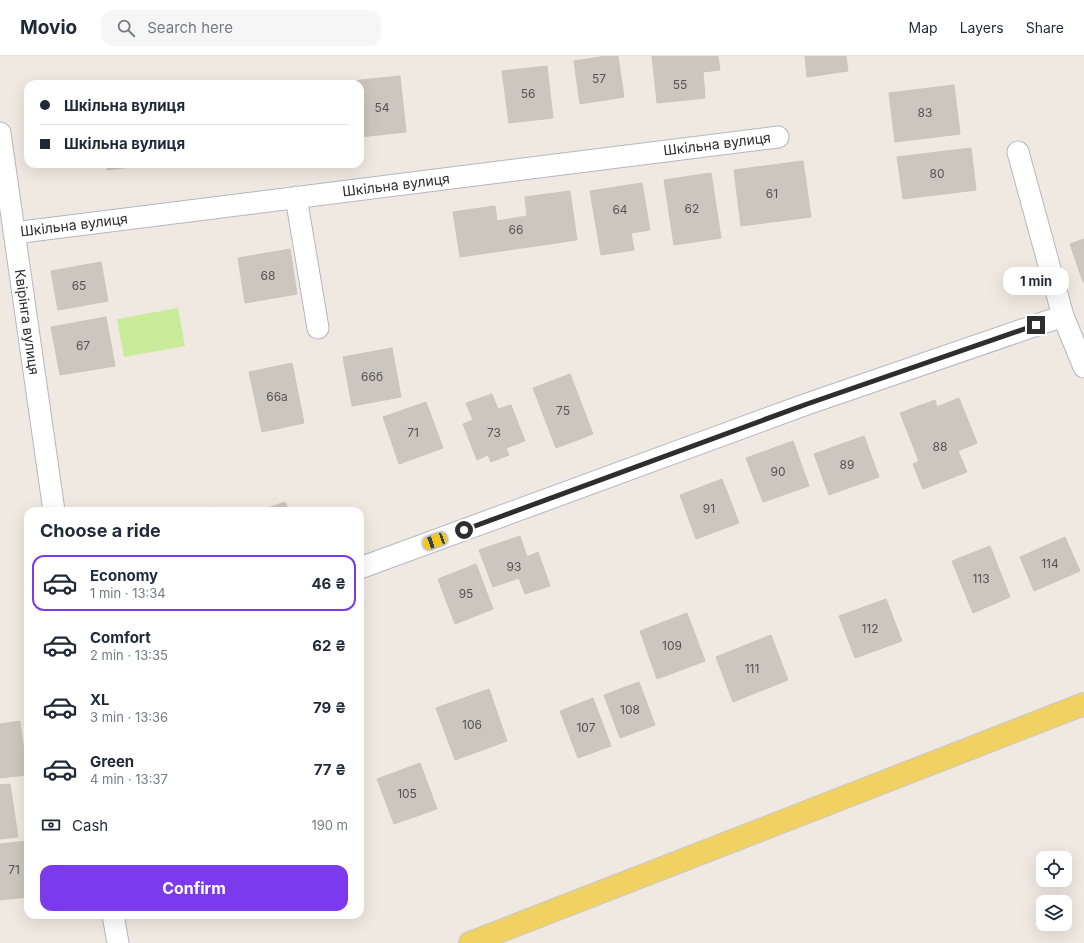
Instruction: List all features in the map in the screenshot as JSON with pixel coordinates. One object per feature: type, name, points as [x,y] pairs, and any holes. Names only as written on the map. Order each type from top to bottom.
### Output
[{"type":"main road","points":[[470,943],[1084,704]]},
{"type":"street","name":"Квірінга вулиця","points":[[0,134],[53,507]]},
{"type":"street","name":"Шкільна вулиця","points":[[14,233],[778,136]]},
{"type":"street","points":[[1018,152],[1063,316],[1084,367]]},
{"type":"street","points":[[296,197],[318,328]]},
{"type":"street","points":[[364,567],[807,404],[1063,316]]},
{"type":"street","points":[[115,919],[118,943]]},
{"type":"green space","points":[[178,308],[185,346],[124,357],[117,319]]},
{"type":"building","points":[[607,56],[618,56],[624,97],[580,104],[574,61]]},
{"type":"building","points":[[652,56],[718,56],[720,70],[703,72],[705,98],[657,103]]},
{"type":"building","points":[[805,56],[846,56],[848,71],[807,77]]},
{"type":"building","points":[[547,66],[553,118],[509,123],[502,71]]},
{"type":"building","points":[[400,76],[406,132],[364,137],[364,80],[360,80]]},
{"type":"building","points":[[954,85],[960,134],[895,142],[889,93]]},
{"type":"building","points":[[971,148],[976,190],[903,199],[897,157]]},
{"type":"building","points":[[803,161],[811,217],[741,226],[734,170]]},
{"type":"building","points":[[107,168],[123,168],[107,170]]},
{"type":"building","points":[[711,173],[721,238],[674,245],[664,180]]},
{"type":"building","points":[[642,183],[650,230],[631,233],[634,250],[601,255],[590,191]]},
{"type":"building","points":[[570,191],[577,240],[460,257],[453,212],[495,206],[497,221],[527,216],[525,197]]},
{"type":"building","points":[[1084,239],[1084,281],[1083,282],[1070,244]]},
{"type":"building","points":[[290,249],[297,294],[245,303],[238,258]]},
{"type":"building","points":[[101,262],[108,301],[58,310],[51,271]]},
{"type":"building","points":[[106,317],[115,366],[60,375],[51,327]]},
{"type":"building","points":[[392,348],[401,397],[352,406],[343,357]]},
{"type":"building","points":[[292,363],[304,423],[262,432],[249,372]]},
{"type":"building","points":[[570,374],[593,434],[556,448],[533,388]]},
{"type":"building","points":[[492,394],[498,409],[511,405],[525,441],[506,448],[509,455],[491,462],[488,455],[477,460],[463,424],[473,420],[466,403]]},
{"type":"building","points":[[959,398],[977,443],[958,451],[967,472],[923,489],[913,464],[919,461],[900,413],[935,400],[937,407]]},
{"type":"building","points":[[426,402],[443,448],[399,464],[383,417]]},
{"type":"building","points":[[864,436],[879,477],[829,495],[814,454]]},
{"type":"building","points":[[793,441],[809,486],[763,502],[746,458]]},
{"type":"building","points":[[722,479],[739,523],[696,539],[680,495]]},
{"type":"building","points":[[285,502],[287,507],[271,507]]},
{"type":"building","points":[[520,536],[527,557],[538,552],[550,586],[525,594],[519,578],[493,587],[479,550]]},
{"type":"building","points":[[1065,537],[1080,571],[1034,591],[1020,557]]},
{"type":"building","points":[[990,546],[1010,597],[973,613],[952,561]]},
{"type":"building","points":[[476,564],[493,609],[455,624],[438,579]]},
{"type":"building","points":[[886,599],[902,641],[855,658],[839,616]]},
{"type":"building","points":[[687,613],[705,661],[657,679],[640,631]]},
{"type":"building","points":[[771,635],[788,680],[733,702],[716,657]]},
{"type":"building","points":[[639,682],[655,725],[620,738],[604,695]]},
{"type":"building","points":[[489,689],[507,741],[455,760],[436,708]]},
{"type":"building","points":[[593,698],[611,746],[578,758],[560,711]]},
{"type":"building","points":[[20,721],[24,752],[24,775],[0,778],[0,724]]},
{"type":"building","points":[[420,763],[437,809],[394,824],[377,779]]},
{"type":"building","points":[[10,784],[18,837],[0,839],[0,785]]},
{"type":"building","points":[[24,841],[24,897],[0,900],[0,844]]},
{"type":"route","points":[[464,530],[807,404],[1036,325]]}]
